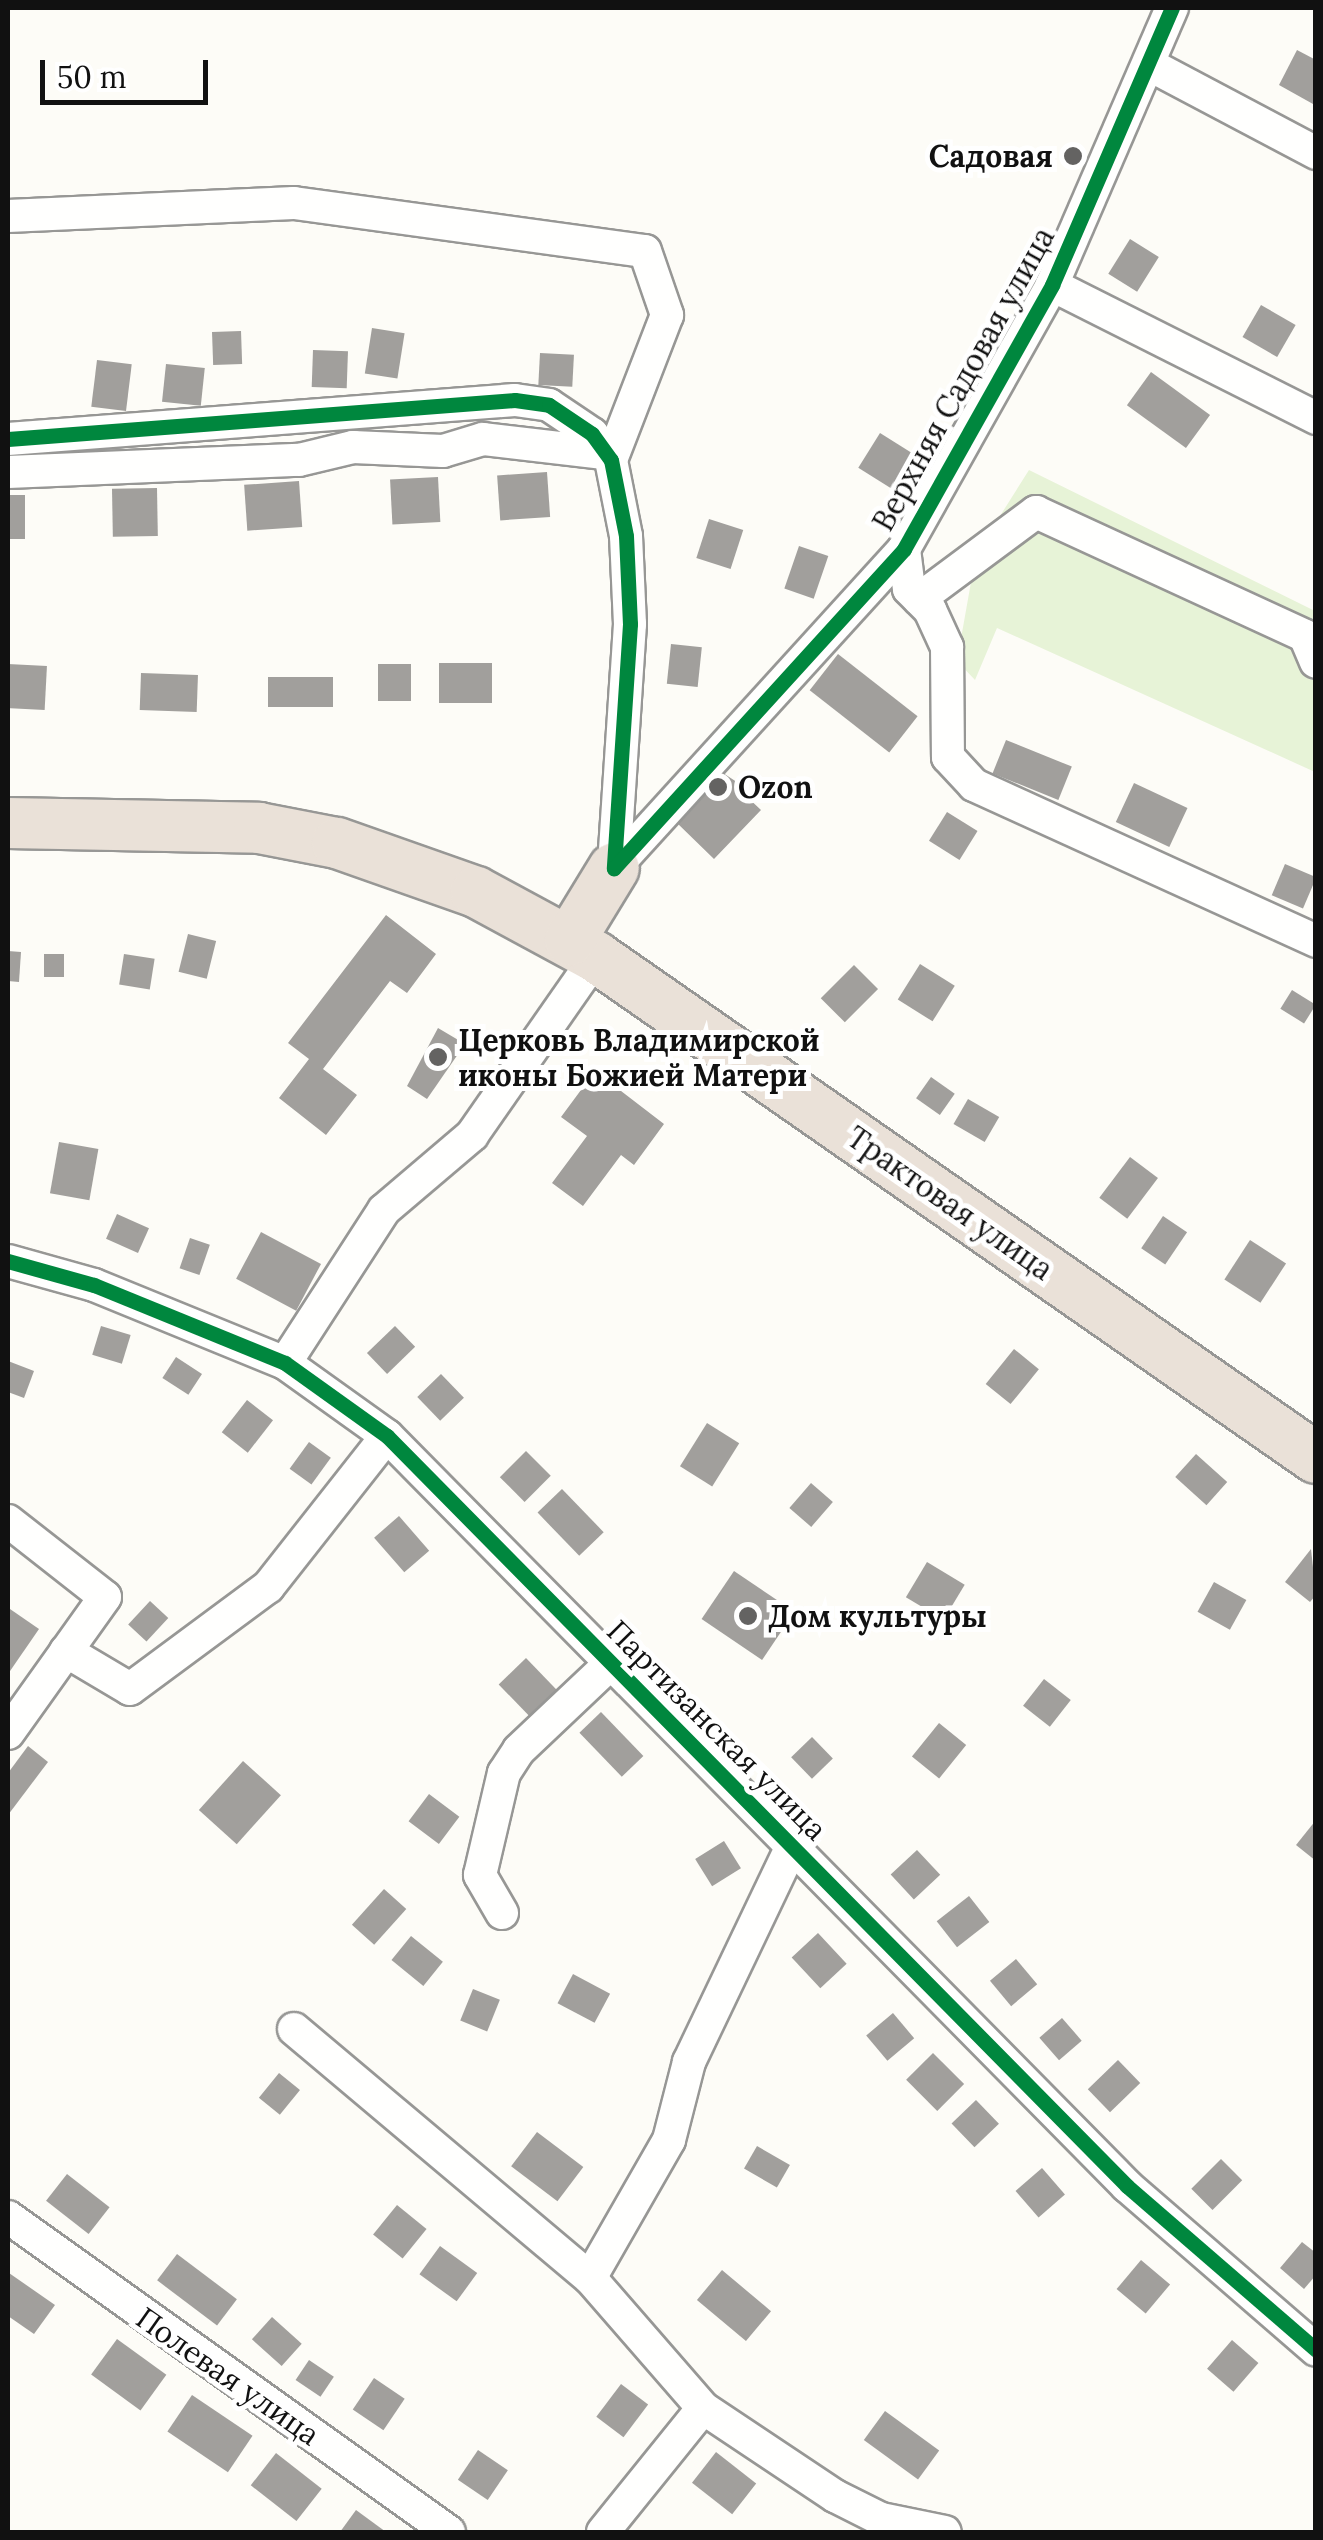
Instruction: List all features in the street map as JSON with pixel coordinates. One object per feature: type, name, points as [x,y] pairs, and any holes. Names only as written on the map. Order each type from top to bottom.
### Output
[{"type":"highway","name":"Трактовая улица","points":[[8,823],[185,823],[338,844],[476,892],[583,948],[1316,1458]]},
{"type":"highway","points":[[583,948],[614,868]]},
{"type":"street","name":"Верхняя Садовая улица","points":[[614,868],[904,549],[1052,285],[1150,65],[1169,11]]},
{"type":"street","points":[[1150,65],[1316,152]]},
{"type":"street","points":[[8,216],[294,203],[645,251],[667,315],[607,456]]},
{"type":"street","points":[[1052,285],[1316,418]]},
{"type":"street","points":[[8,439],[515,400],[548,405],[592,434],[607,456],[626,536],[630,624],[614,868]]},
{"type":"street","points":[[8,472],[299,460],[353,447],[444,451],[483,439],[607,456]]},
{"type":"street","points":[[919,599],[1036,512],[1305,636],[1316,662]]},
{"type":"street","points":[[904,549],[909,589],[947,647],[948,757],[974,785],[1316,940]]},
{"type":"street","points":[[285,1363],[384,1210],[472,1135],[583,948]]},
{"type":"street","name":"Партизанская улица","points":[[8,1261],[94,1284],[285,1363],[387,1436],[1127,2186],[1316,2350]]},
{"type":"street","points":[[66,1651],[130,1688],[268,1587],[387,1436]]},
{"type":"street","points":[[8,1522],[105,1597],[8,1733]]},
{"type":"street","points":[[502,1913],[480,1875],[504,1772],[518,1750],[612,1662]]},
{"type":"street","points":[[590,2278],[670,2140],[689,2062],[792,1846]]},
{"type":"street","points":[[294,2029],[590,2278],[703,2408],[835,2496],[881,2519],[945,2532]]},
{"type":"street","name":"Полевая улица","points":[[8,2217],[449,2532]]},
{"type":"street","points":[[603,2532],[703,2408]]},
{"type":"green space","points":[[1029,470],[1315,611],[1315,772],[997,628],[975,680],[957,661],[976,554]]},
{"type":"building","points":[[1297,50],[1316,60],[1313,104],[1279,85]]},
{"type":"building","points":[[1130,239],[1159,257],[1137,292],[1108,274]]},
{"type":"building","points":[[1261,305],[1296,325],[1277,357],[1242,337]]},
{"type":"building","points":[[372,328],[405,333],[397,379],[365,373]]},
{"type":"building","points":[[241,331],[242,364],[213,365],[212,332]]},
{"type":"building","points":[[313,350],[348,351],[347,388],[312,387]]},
{"type":"building","points":[[540,353],[574,355],[572,387],[538,385]]},
{"type":"building","points":[[97,360],[132,364],[126,411],[91,407]]},
{"type":"building","points":[[166,364],[205,368],[201,406],[162,402]]},
{"type":"building","points":[[1151,372],[1210,415],[1186,448],[1127,405]]},
{"type":"building","points":[[880,433],[920,458],[898,493],[858,468]]},
{"type":"building","points":[[547,472],[550,517],[500,520],[497,475]]},
{"type":"building","points":[[438,477],[440,522],[392,524],[390,480]]},
{"type":"building","points":[[299,481],[302,527],[247,531],[244,485]]},
{"type":"building","points":[[157,488],[158,536],[113,537],[112,489]]},
{"type":"building","points":[[8,495],[25,495],[25,539],[8,539]]},
{"type":"building","points":[[709,519],[743,530],[731,569],[696,558]]},
{"type":"building","points":[[799,546],[828,556],[814,599],[784,589]]},
{"type":"building","points":[[671,644],[702,647],[698,687],[667,684]]},
{"type":"building","points":[[838,654],[918,716],[889,752],[810,690]]},
{"type":"building","points":[[439,663],[492,663],[492,703],[439,703]]},
{"type":"building","points":[[8,664],[47,666],[45,710],[8,708]]},
{"type":"building","points":[[378,664],[411,664],[411,701],[378,701]]},
{"type":"building","points":[[141,673],[198,675],[197,712],[140,710]]},
{"type":"building","points":[[268,677],[333,677],[333,707],[268,707]]},
{"type":"building","points":[[1006,740],[1072,767],[1058,800],[993,773]]},
{"type":"building","points":[[723,773],[749,790],[745,795],[761,810],[714,859],[676,822]]},
{"type":"building","points":[[1134,783],[1187,808],[1169,847],[1116,822]]},
{"type":"building","points":[[947,812],[978,831],[960,860],[929,841]]},
{"type":"building","points":[[1285,864],[1316,877],[1303,909],[1272,895]]},
{"type":"building","points":[[386,915],[436,954],[407,993],[390,981],[323,1069],[357,1095],[326,1135],[279,1098],[309,1059],[288,1043]]},
{"type":"building","points":[[188,934],[216,941],[207,979],[179,972]]},
{"type":"building","points":[[8,951],[21,952],[19,982],[8,981]]},
{"type":"building","points":[[44,954],[64,954],[64,977],[44,977]]},
{"type":"building","points":[[124,954],[155,959],[150,989],[119,985]]},
{"type":"building","points":[[920,964],[955,986],[933,1021],[898,1000]]},
{"type":"building","points":[[854,965],[878,989],[845,1022],[821,998]]},
{"type":"building","points":[[1292,990],[1316,1005],[1304,1023],[1280,1009]]},
{"type":"building","name":"Церковь Владимирской иконы Божией Матери","points":[[438,1028],[465,1044],[427,1099],[407,1086]]},
{"type":"building","points":[[595,1071],[664,1124],[634,1165],[621,1155],[583,1206],[552,1183],[587,1136],[561,1117]]},
{"type":"building","points":[[931,1077],[955,1094],[940,1115],[916,1098]]},
{"type":"building","points":[[968,1099],[999,1117],[985,1142],[954,1124]]},
{"type":"building","points":[[59,1142],[98,1149],[89,1200],[50,1193]]},
{"type":"building","points":[[1130,1157],[1158,1178],[1127,1219],[1099,1198]]},
{"type":"building","points":[[117,1214],[149,1228],[138,1253],[106,1239]]},
{"type":"building","points":[[1163,1216],[1187,1232],[1165,1265],[1141,1248]]},
{"type":"building","points":[[261,1232],[321,1264],[296,1311],[236,1279]]},
{"type":"building","points":[[190,1238],[210,1245],[199,1275],[180,1268]]},
{"type":"building","points":[[1250,1240],[1286,1263],[1260,1303],[1224,1279]]},
{"type":"building","points":[[101,1326],[131,1335],[122,1364],[92,1355]]},
{"type":"building","points":[[395,1326],[415,1347],[387,1374],[367,1353]]},
{"type":"building","points":[[1014,1349],[1039,1369],[1011,1404],[986,1384]]},
{"type":"building","points":[[176,1357],[202,1374],[188,1395],[162,1378]]},
{"type":"building","points":[[8,1361],[34,1371],[24,1398],[8,1392]]},
{"type":"building","points":[[441,1374],[464,1398],[440,1421],[417,1397]]},
{"type":"building","points":[[247,1400],[273,1420],[248,1453],[222,1432]]},
{"type":"building","points":[[707,1423],[739,1443],[712,1486],[680,1466]]},
{"type":"building","points":[[309,1442],[331,1458],[311,1485],[290,1469]]},
{"type":"building","points":[[526,1451],[551,1476],[525,1502],[500,1477]]},
{"type":"building","points":[[1196,1454],[1227,1482],[1206,1505],[1175,1477]]},
{"type":"building","points":[[811,1483],[833,1502],[811,1527],[789,1508]]},
{"type":"building","points":[[562,1489],[604,1532],[579,1556],[538,1513]]},
{"type":"building","points":[[399,1516],[429,1551],[404,1572],[374,1538]]},
{"type":"building","points":[[1311,1549],[1316,1595],[1310,1602],[1285,1582]]},
{"type":"building","points":[[927,1562],[965,1585],[944,1620],[906,1597]]},
{"type":"building","name":"Дом культуры","points":[[734,1571],[795,1612],[762,1660],[702,1619]]},
{"type":"building","points":[[1214,1582],[1246,1600],[1230,1630],[1198,1612]]},
{"type":"building","points":[[150,1601],[168,1618],[146,1641],[128,1624]]},
{"type":"building","points":[[10,1609],[39,1629],[8,1674],[8,1613]]},
{"type":"building","points":[[526,1658],[568,1701],[540,1728],[499,1684]]},
{"type":"building","points":[[1044,1679],[1071,1700],[1050,1727],[1023,1706]]},
{"type":"building","points":[[601,1712],[643,1756],[622,1777],[579,1733]]},
{"type":"building","points":[[939,1723],[966,1745],[939,1778],[912,1756]]},
{"type":"building","points":[[812,1737],[833,1759],[812,1779],[791,1757]]},
{"type":"building","points":[[28,1746],[48,1762],[8,1815],[8,1773]]},
{"type":"building","points":[[243,1761],[281,1795],[237,1844],[199,1810]]},
{"type":"building","points":[[429,1794],[459,1817],[439,1844],[409,1821]]},
{"type":"building","points":[[1316,1820],[1316,1861],[1296,1845]]},
{"type":"building","points":[[724,1841],[741,1868],[712,1886],[695,1859]]},
{"type":"building","points":[[917,1850],[940,1875],[914,1899],[891,1875]]},
{"type":"building","points":[[384,1889],[406,1909],[374,1945],[352,1925]]},
{"type":"building","points":[[969,1896],[989,1922],[957,1947],[937,1921]]},
{"type":"building","points":[[818,1933],[847,1964],[820,1988],[792,1958]]},
{"type":"building","points":[[411,1936],[443,1962],[423,1986],[391,1960]]},
{"type":"building","points":[[1016,1959],[1037,1984],[1011,2006],[990,1981]]},
{"type":"building","points":[[573,1974],[610,1994],[595,2023],[558,2003]]},
{"type":"building","points":[[473,1989],[500,2000],[487,2031],[460,2021]]},
{"type":"building","points":[[893,2013],[914,2038],[887,2061],[866,2035]]},
{"type":"building","points":[[1062,2018],[1082,2041],[1059,2060],[1039,2038]]},
{"type":"building","points":[[933,2053],[964,2084],[937,2111],[906,2080]]},
{"type":"building","points":[[1118,2060],[1140,2083],[1110,2112],[1088,2089]]},
{"type":"building","points":[[279,2073],[300,2090],[280,2115],[259,2098]]},
{"type":"building","points":[[976,2100],[999,2124],[974,2147],[952,2124]]},
{"type":"building","points":[[537,2132],[583,2167],[557,2201],[511,2166]]},
{"type":"building","points":[[757,2146],[790,2165],[777,2188],[744,2169]]},
{"type":"building","points":[[1221,2159],[1242,2180],[1213,2210],[1191,2189]]},
{"type":"building","points":[[1042,2168],[1065,2194],[1039,2217],[1016,2191]]},
{"type":"building","points":[[67,2174],[110,2207],[89,2234],[46,2201]]},
{"type":"building","points":[[397,2205],[427,2229],[403,2258],[373,2235]]},
{"type":"building","points":[[1302,2242],[1316,2253],[1316,2275],[1304,2289],[1280,2268]]},
{"type":"building","points":[[440,2246],[477,2273],[457,2301],[419,2274]]},
{"type":"building","points":[[177,2254],[237,2299],[217,2325],[157,2280]]},
{"type":"building","points":[[1141,2260],[1170,2284],[1146,2314],[1117,2289]]},
{"type":"building","points":[[722,2270],[771,2311],[746,2341],[697,2300]]},
{"type":"building","points":[[9,2273],[55,2305],[34,2334],[8,2316]]},
{"type":"building","points":[[272,2317],[302,2344],[282,2366],[252,2339]]},
{"type":"building","points":[[117,2339],[166,2375],[140,2410],[91,2375]]},
{"type":"building","points":[[1232,2340],[1258,2363],[1233,2392],[1207,2369]]},
{"type":"building","points":[[309,2360],[334,2377],[320,2397],[296,2380]]},
{"type":"building","points":[[374,2378],[405,2399],[383,2430],[353,2410]]},
{"type":"building","points":[[621,2384],[648,2404],[623,2437],[596,2417]]},
{"type":"building","points":[[192,2395],[253,2436],[228,2472],[167,2431]]},
{"type":"building","points":[[885,2411],[939,2450],[918,2480],[864,2440]]},
{"type":"building","points":[[478,2450],[508,2470],[488,2500],[458,2480]]},
{"type":"building","points":[[716,2452],[756,2483],[732,2514],[692,2483]]},
{"type":"building","points":[[276,2453],[322,2489],[296,2521],[251,2485]]},
{"type":"building","points":[[356,2510],[386,2532],[340,2532]]},
{"type":"cycle path","points":[[614,868],[904,549],[1052,285],[1172,8]]},
{"type":"cycle path","points":[[8,439],[515,400],[549,405],[592,434],[611,460],[626,536],[630,624],[614,868]]},
{"type":"cycle path","points":[[8,1261],[94,1285],[285,1363],[387,1436],[1127,2186],[1316,2350]]},
{"type":"place","name":"Садовая","points":[[1073,156]]},
{"type":"place","name":"Ozon","points":[[718,787]]},
{"type":"place","name":"Церковь Владимирской иконы Божией Матери","points":[[438,1057]]},
{"type":"place","name":"Дом культуры","points":[[748,1616]]}]
